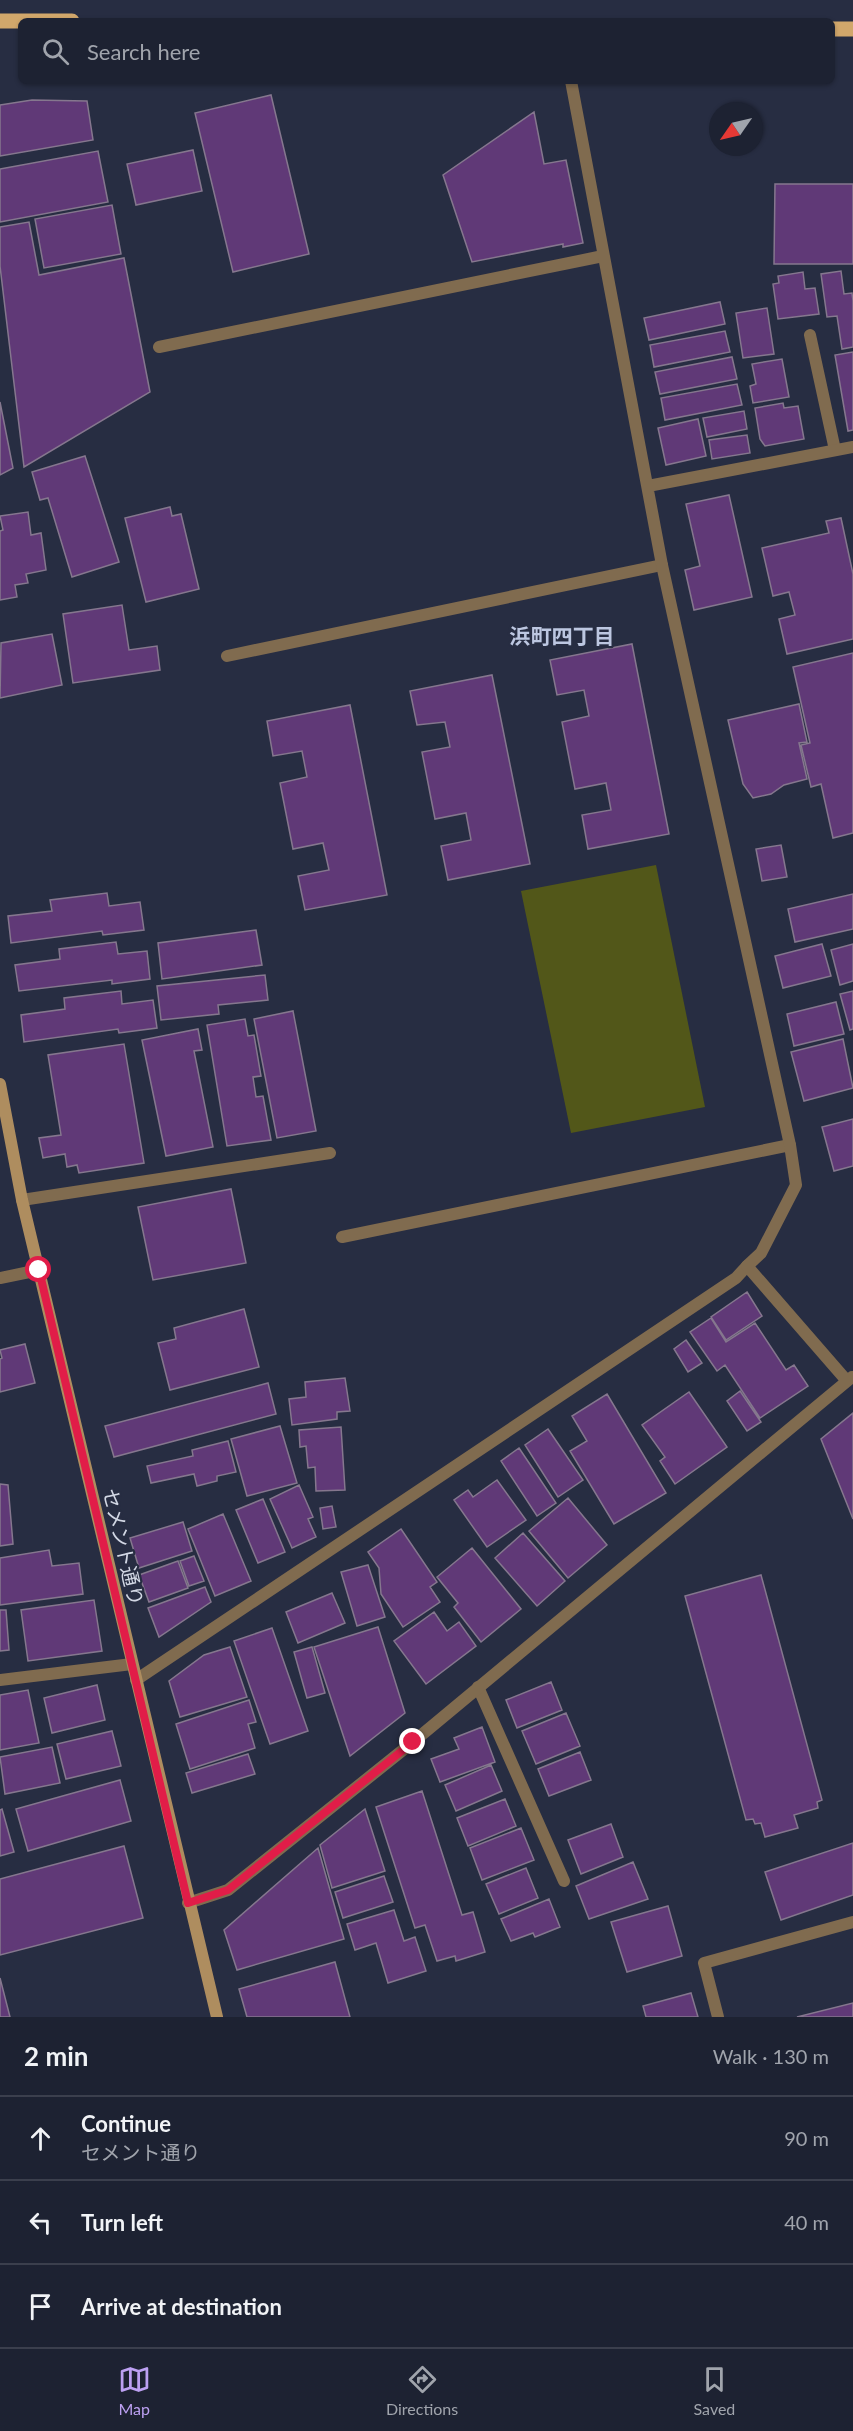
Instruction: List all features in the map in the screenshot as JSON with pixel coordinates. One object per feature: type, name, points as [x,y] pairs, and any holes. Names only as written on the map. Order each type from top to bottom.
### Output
[{"type":"main road","points":[[0,21],[18,21]]},
{"type":"main road","points":[[835,29],[853,29]]},
{"type":"street","points":[[136,1680],[736,1278],[761,1253],[796,1185],[790,1145],[662,565],[572,84]]},
{"type":"street","points":[[159,347],[603,256]]},
{"type":"street","points":[[810,336],[835,450]]},
{"type":"street","points":[[648,486],[853,447]]},
{"type":"street","points":[[227,656],[662,565]]},
{"type":"street","name":"セメント通り","points":[[0,1084],[22,1200],[217,2017]]},
{"type":"street","points":[[342,1237],[790,1145]]},
{"type":"street","points":[[22,1200],[330,1153]]},
{"type":"street","points":[[188,1903],[228,1890],[478,1687],[850,1379],[747,1266]]},
{"type":"street","points":[[0,1278],[39,1270]]},
{"type":"street","points":[[0,1680],[132,1664]]},
{"type":"street","points":[[478,1687],[564,1881]]},
{"type":"street","points":[[718,2017],[704,1962],[853,1922]]},
{"type":"green space","points":[[656,865],[705,1107],[571,1133],[521,891]]},
{"type":"building","points":[[271,95],[309,254],[233,272],[195,113]]},
{"type":"building","points":[[32,100],[87,101],[93,140],[0,156],[0,105]]},
{"type":"building","points":[[534,112],[544,164],[566,160],[583,243],[563,247],[563,244],[472,262],[443,175]]},
{"type":"building","points":[[193,150],[202,191],[136,205],[127,164]]},
{"type":"building","points":[[98,151],[108,202],[0,222],[0,169]]},
{"type":"building","points":[[775,184],[853,184],[853,264],[774,264]]},
{"type":"building","points":[[112,205],[121,254],[44,268],[35,219]]},
{"type":"building","points":[[29,222],[39,275],[124,258],[150,392],[24,467],[0,266],[0,227]]},
{"type":"building","points":[[841,271],[844,294],[852,293],[853,301],[853,347],[842,349],[837,316],[827,317],[821,274]]},
{"type":"building","points":[[803,272],[805,289],[815,288],[819,314],[778,319],[773,284],[779,283],[778,276]]},
{"type":"building","points":[[720,302],[725,324],[649,340],[644,318]]},
{"type":"building","points":[[767,308],[774,354],[743,358],[736,313]]},
{"type":"building","points":[[725,331],[730,352],[654,367],[650,345]]},
{"type":"building","points":[[853,352],[853,430],[848,431],[835,355]]},
{"type":"building","points":[[732,357],[737,379],[660,394],[655,372]]},
{"type":"building","points":[[782,359],[789,397],[753,403],[750,386],[756,384],[752,364]]},
{"type":"building","points":[[737,384],[742,405],[665,420],[661,398]]},
{"type":"building","points":[[0,402],[13,468],[0,475]]},
{"type":"building","points":[[783,403],[784,408],[798,406],[804,439],[765,446],[760,439],[755,408]]},
{"type":"building","points":[[744,411],[747,429],[707,437],[703,418]]},
{"type":"building","points":[[698,419],[706,456],[666,465],[658,428]]},
{"type":"building","points":[[747,435],[750,453],[712,459],[709,440]]},
{"type":"building","points":[[85,456],[119,562],[72,577],[48,498],[40,500],[32,472]]},
{"type":"building","points":[[729,495],[752,597],[694,610],[685,570],[700,566],[686,504]]},
{"type":"building","points":[[170,507],[172,516],[181,514],[199,589],[146,602],[125,518]]},
{"type":"building","points":[[28,512],[31,535],[41,533],[46,570],[26,574],[28,583],[15,585],[17,597],[0,600],[0,531],[3,530],[0,516]]},
{"type":"building","points":[[841,518],[853,574],[853,639],[787,654],[779,619],[795,615],[789,592],[773,596],[762,548],[829,533],[826,521]]},
{"type":"building","points":[[122,605],[129,650],[157,646],[160,670],[73,683],[63,614]]},
{"type":"building","points":[[52,634],[62,685],[0,698],[1,643]]},
{"type":"building","points":[[632,644],[669,834],[588,849],[582,815],[611,810],[606,783],[575,789],[562,722],[589,716],[584,690],[557,695],[550,660]]},
{"type":"building","points":[[853,653],[853,833],[833,838],[821,784],[811,787],[801,745],[810,743],[793,667]]},
{"type":"building","points":[[492,675],[530,864],[448,880],[441,846],[471,840],[466,813],[435,819],[422,752],[450,747],[445,722],[417,725],[410,691]]},
{"type":"building","points":[[799,704],[807,742],[799,743],[807,779],[784,785],[771,794],[753,798],[743,784],[728,720]]},
{"type":"building","points":[[350,705],[387,895],[305,910],[298,876],[329,870],[323,843],[293,849],[280,783],[307,777],[302,751],[273,756],[267,721]]},
{"type":"building","points":[[781,845],[787,877],[762,881],[756,849]]},
{"type":"building","points":[[107,893],[109,906],[140,902],[144,930],[103,935],[102,931],[11,943],[8,916],[52,911],[50,900]]},
{"type":"building","points":[[853,894],[853,929],[795,942],[788,909]]},
{"type":"building","points":[[256,930],[262,965],[162,979],[158,943]]},
{"type":"building","points":[[116,942],[118,954],[147,951],[150,979],[112,984],[112,980],[19,991],[15,965],[60,959],[59,949]]},
{"type":"building","points":[[822,944],[831,976],[783,988],[775,956]]},
{"type":"building","points":[[853,944],[853,981],[840,985],[831,950]]},
{"type":"building","points":[[265,975],[268,1000],[218,1005],[219,1014],[161,1020],[157,986]]},
{"type":"building","points":[[121,991],[122,1004],[153,1000],[157,1028],[119,1033],[118,1029],[24,1042],[21,1015],[65,1009],[64,998]]},
{"type":"building","points":[[853,991],[853,1029],[850,1030],[840,994]]},
{"type":"building","points":[[836,1002],[844,1034],[794,1046],[787,1014]]},
{"type":"building","points":[[293,1011],[316,1131],[277,1138],[254,1019]]},
{"type":"building","points":[[245,1019],[248,1036],[254,1035],[261,1076],[253,1077],[256,1097],[263,1096],[271,1140],[227,1146],[207,1025]]},
{"type":"building","points":[[198,1029],[202,1050],[194,1051],[213,1147],[166,1156],[142,1040]]},
{"type":"building","points":[[843,1039],[853,1088],[804,1101],[791,1052]]},
{"type":"building","points":[[124,1044],[144,1163],[79,1173],[77,1165],[67,1167],[65,1154],[43,1158],[39,1138],[61,1135],[48,1055]]},
{"type":"building","points":[[853,1119],[853,1166],[834,1171],[822,1127]]},
{"type":"building","points":[[231,1189],[246,1263],[153,1280],[138,1207]]},
{"type":"building","points":[[747,1292],[762,1316],[726,1340],[711,1317]]},
{"type":"building","points":[[244,1309],[259,1367],[170,1390],[158,1343],[176,1339],[174,1328]]},
{"type":"building","points":[[711,1318],[726,1342],[755,1323],[786,1370],[794,1365],[808,1386],[760,1418],[725,1365],[717,1371],[690,1332]]},
{"type":"building","points":[[686,1340],[702,1363],[688,1372],[674,1349]]},
{"type":"building","points":[[25,1344],[35,1383],[0,1392],[0,1359],[2,1358],[0,1350]]},
{"type":"building","points":[[345,1378],[350,1411],[337,1412],[337,1419],[292,1425],[289,1399],[306,1397],[305,1382]]},
{"type":"building","points":[[268,1383],[276,1414],[114,1457],[105,1426]]},
{"type":"building","points":[[740,1391],[761,1422],[747,1431],[727,1401]]},
{"type":"building","points":[[689,1392],[727,1447],[675,1484],[660,1461],[665,1457],[642,1425]]},
{"type":"building","points":[[607,1394],[666,1493],[614,1524],[570,1451],[587,1441],[572,1416]]},
{"type":"building","points":[[853,1413],[853,1519],[821,1439]]},
{"type":"building","points":[[280,1426],[297,1483],[247,1496],[231,1439]]},
{"type":"building","points":[[341,1427],[345,1490],[316,1491],[315,1467],[308,1468],[306,1446],[300,1447],[299,1430]]},
{"type":"building","points":[[548,1429],[583,1480],[558,1497],[525,1445]]},
{"type":"building","points":[[228,1441],[236,1472],[217,1476],[217,1481],[197,1486],[194,1474],[151,1483],[147,1466],[193,1456],[192,1450]]},
{"type":"building","points":[[519,1448],[556,1503],[537,1516],[501,1461]]},
{"type":"building","points":[[497,1480],[526,1520],[487,1547],[454,1500],[468,1490],[473,1497]]},
{"type":"building","points":[[0,1484],[8,1485],[13,1544],[0,1546]]},
{"type":"building","points":[[299,1485],[313,1517],[308,1519],[316,1537],[292,1548],[270,1499]]},
{"type":"building","points":[[568,1498],[607,1545],[568,1578],[529,1531]]},
{"type":"building","points":[[263,1499],[285,1552],[258,1563],[236,1510]]},
{"type":"building","points":[[332,1506],[336,1527],[323,1529],[320,1508]]},
{"type":"building","points":[[223,1514],[251,1581],[215,1596],[188,1529]]},
{"type":"building","points":[[183,1522],[192,1551],[139,1568],[130,1538]]},
{"type":"building","points":[[401,1529],[437,1582],[430,1587],[440,1602],[403,1627],[381,1594],[379,1568],[368,1552]]},
{"type":"building","points":[[523,1533],[565,1581],[537,1606],[495,1558]]},
{"type":"building","points":[[472,1548],[521,1609],[481,1642],[454,1607],[458,1603],[437,1577]]},
{"type":"building","points":[[49,1550],[52,1566],[79,1563],[83,1594],[0,1605],[0,1558]]},
{"type":"building","points":[[194,1556],[204,1581],[189,1586],[180,1561]]},
{"type":"building","points":[[178,1561],[188,1588],[149,1602],[139,1575]]},
{"type":"building","points":[[368,1565],[385,1617],[357,1626],[341,1572]]},
{"type":"building","points":[[761,1575],[822,1800],[817,1802],[818,1808],[794,1815],[798,1828],[765,1837],[761,1823],[755,1824],[753,1819],[746,1820],[685,1596]]},
{"type":"building","points":[[205,1587],[211,1602],[159,1637],[148,1608]]},
{"type":"building","points":[[332,1593],[345,1623],[298,1643],[286,1612]]},
{"type":"building","points":[[94,1600],[102,1651],[28,1661],[21,1610]]},
{"type":"building","points":[[0,1610],[6,1610],[9,1650],[0,1651]]},
{"type":"building","points":[[434,1612],[447,1631],[459,1622],[476,1646],[426,1684],[394,1641]]},
{"type":"building","points":[[378,1627],[405,1713],[350,1756],[314,1647]]},
{"type":"building","points":[[272,1628],[308,1731],[270,1744],[234,1641]]},
{"type":"building","points":[[230,1647],[247,1697],[180,1717],[169,1681],[204,1655]]},
{"type":"building","points":[[312,1647],[325,1693],[307,1698],[294,1652]]},
{"type":"building","points":[[551,1682],[562,1710],[517,1728],[506,1700]]},
{"type":"building","points":[[97,1685],[105,1720],[52,1733],[44,1698]]},
{"type":"building","points":[[28,1690],[39,1743],[0,1750],[0,1695]]},
{"type":"building","points":[[249,1700],[256,1722],[248,1724],[255,1748],[190,1769],[176,1724]]},
{"type":"building","points":[[566,1713],[580,1746],[536,1764],[522,1731]]},
{"type":"building","points":[[482,1727],[495,1762],[440,1782],[431,1759],[459,1749],[454,1738]]},
{"type":"building","points":[[112,1731],[121,1766],[66,1779],[57,1744]]},
{"type":"building","points":[[52,1747],[60,1783],[5,1794],[0,1757]]},
{"type":"building","points":[[580,1752],[591,1780],[549,1796],[538,1769]]},
{"type":"building","points":[[248,1754],[255,1774],[192,1793],[186,1773]]},
{"type":"building","points":[[491,1765],[502,1791],[456,1811],[445,1785]]},
{"type":"building","points":[[120,1780],[131,1821],[28,1851],[16,1809]]},
{"type":"building","points":[[422,1791],[462,1915],[473,1912],[485,1952],[456,1961],[455,1956],[437,1961],[425,1925],[415,1928],[376,1807]]},
{"type":"building","points":[[505,1799],[516,1826],[468,1846],[457,1818]]},
{"type":"building","points":[[2,1809],[14,1852],[0,1856],[0,1810]]},
{"type":"building","points":[[365,1809],[385,1871],[332,1888],[320,1845]]},
{"type":"building","points":[[611,1824],[623,1857],[581,1874],[568,1840]]},
{"type":"building","points":[[521,1828],[534,1860],[482,1880],[470,1848]]},
{"type":"building","points":[[853,1843],[853,1895],[781,1920],[765,1872]]},
{"type":"building","points":[[124,1846],[143,1918],[0,1955],[0,1879]]},
{"type":"building","points":[[318,1848],[344,1939],[237,1970],[224,1930]]},
{"type":"building","points":[[633,1862],[648,1899],[589,1919],[576,1886]]},
{"type":"building","points":[[526,1868],[538,1898],[499,1914],[486,1884]]},
{"type":"building","points":[[384,1876],[393,1902],[343,1918],[335,1892]]},
{"type":"building","points":[[549,1899],[560,1927],[535,1937],[533,1933],[511,1941],[501,1919]]},
{"type":"building","points":[[668,1906],[682,1956],[627,1972],[611,1922]]},
{"type":"building","points":[[394,1910],[404,1941],[415,1937],[426,1971],[388,1983],[376,1943],[355,1950],[347,1924]]},
{"type":"building","points":[[335,1962],[350,2017],[247,2017],[239,1989]]},
{"type":"building","points":[[0,1978],[10,2017],[0,2017]]},
{"type":"building","points":[[691,1993],[698,2017],[646,2017],[643,2006]]},
{"type":"building","points":[[853,2003],[853,2017],[797,2017]]},
{"type":"district","name":"浜町四丁目","points":[[562,635]]},
{"type":"route","points":[[39,1270],[188,1903],[228,1890],[413,1742]]}]
